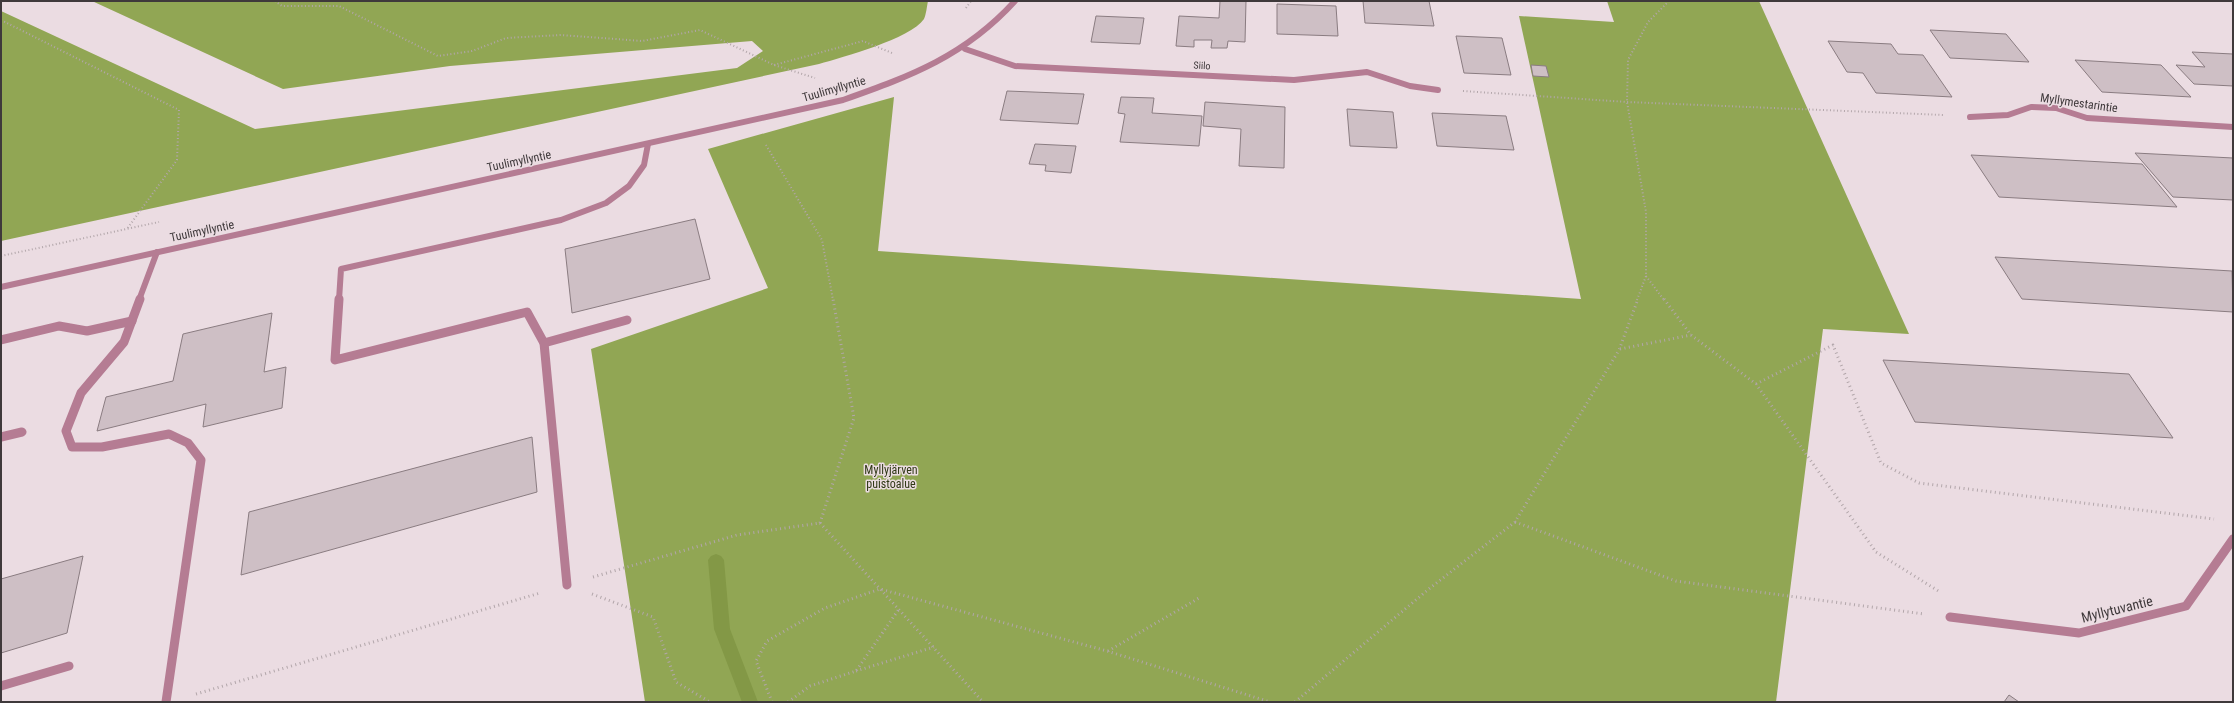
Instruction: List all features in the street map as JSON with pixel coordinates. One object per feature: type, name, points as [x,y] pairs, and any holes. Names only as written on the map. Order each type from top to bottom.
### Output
[{"type":"street","name":"Tuulimyllyntie","points":[[1,287],[843,100],[911,76],[965,49],[1001,20],[1015,1]]},
{"type":"street","name":"Siilo","points":[[965,49],[1015,66],[1294,80],[1367,72],[1387,77],[1410,86],[1438,90]]},
{"type":"street","name":"Myllymestarintie","points":[[1970,117],[2008,115],[2031,107],[2050,108],[2087,118],[2233,127]]},
{"type":"street","points":[[567,585],[544,343],[527,312],[335,360],[341,269],[561,220],[606,202],[629,186],[644,165],[648,144]]},
{"type":"street","points":[[157,252],[124,342],[81,393],[66,431],[72,447],[102,447],[170,434],[188,443],[201,460],[166,702]]},
{"type":"street","points":[[544,343],[627,320]]},
{"type":"street","points":[[1,340],[59,326],[88,331],[132,321]]},
{"type":"street","points":[[1,437],[22,432]]},
{"type":"street","name":"Myllytuvantie","points":[[1950,617],[2079,633],[2186,606],[2233,539]]},
{"type":"street","points":[[1,686],[69,666]]},
{"type":"path","points":[[275,1],[282,6],[339,6],[438,56],[472,51],[506,38],[561,35],[642,41],[700,30],[774,65],[821,79]]},
{"type":"path","points":[[1295,702],[1430,588],[1515,522],[1619,350],[1646,276],[1646,212],[1627,102],[1628,60],[1648,22],[1669,1]]},
{"type":"path","points":[[1,20],[179,110],[177,160],[127,229]]},
{"type":"path","points":[[774,65],[863,41],[895,54]]},
{"type":"path","points":[[1438,90],[1627,102],[1970,117]]},
{"type":"path","points":[[753,121],[822,240],[854,418],[820,523]]},
{"type":"path","points":[[1646,276],[1691,335],[1756,384],[1876,552],[1943,593]]},
{"type":"path","points":[[1619,350],[1691,335]]},
{"type":"path","points":[[1756,384],[1833,345],[1882,463],[1919,484],[2217,519]]},
{"type":"path","points":[[1515,522],[1676,582],[1950,617]]},
{"type":"path","points":[[192,695],[737,535],[820,523]]},
{"type":"path","points":[[820,523],[900,609],[983,702]]},
{"type":"path","points":[[567,585],[653,617],[676,682],[710,702]]},
{"type":"path","points":[[772,702],[756,661],[767,641],[825,608],[880,589],[1107,651],[1270,702]]},
{"type":"path","points":[[1107,651],[1199,598]]},
{"type":"path","points":[[856,671],[900,609]]},
{"type":"path","points":[[788,702],[810,686],[934,647]]},
{"type":"green space","points":[[92,1],[928,1],[924,19],[905,33],[875,46],[819,64],[1,241],[1,11],[255,129],[737,68],[763,51],[752,41],[450,66],[283,89]]},
{"type":"green space","name":"Myllyjärven puistoalue","points":[[1607,1],[1759,1],[1909,334],[1823,329],[1776,702],[645,702],[591,349],[768,288],[708,149],[894,97],[878,251],[1581,299],[1519,16],[1614,22]]},
{"type":"building","points":[[1220,1],[1246,1],[1245,42],[1228,41],[1227,48],[1211,48],[1212,40],[1194,40],[1194,47],[1176,46],[1179,16],[1219,18]]},
{"type":"building","points":[[1363,1],[1429,1],[1434,26],[1365,23]]},
{"type":"building","points":[[1277,4],[1336,6],[1338,36],[1277,34]]},
{"type":"building","points":[[1096,16],[1144,18],[1140,44],[1091,42]]},
{"type":"building","points":[[1930,30],[2006,34],[2029,62],[1950,58]]},
{"type":"building","points":[[1456,36],[1502,38],[1511,75],[1464,73]]},
{"type":"building","points":[[1828,41],[1891,44],[1898,54],[1923,55],[1952,97],[1876,93],[1863,73],[1847,72]]},
{"type":"building","points":[[2192,52],[2233,54],[2233,86],[2194,84],[2176,65],[2205,67]]},
{"type":"building","points":[[2075,60],[2161,65],[2191,97],[2102,92]]},
{"type":"building","points":[[1531,65],[1546,66],[1549,77],[1533,76]]},
{"type":"building","points":[[1007,91],[1084,94],[1078,124],[1000,120]]},
{"type":"building","points":[[1121,97],[1154,98],[1152,113],[1202,116],[1199,146],[1120,142],[1125,114],[1118,113]]},
{"type":"building","points":[[1205,102],[1285,107],[1284,168],[1239,166],[1241,129],[1203,126]]},
{"type":"building","points":[[1347,109],[1393,112],[1397,148],[1350,146]]},
{"type":"building","points":[[1432,113],[1506,116],[1514,150],[1437,146]]},
{"type":"building","points":[[1035,144],[1076,146],[1071,173],[1045,171],[1046,165],[1029,164]]},
{"type":"building","points":[[2135,153],[2233,158],[2233,200],[2173,197]]},
{"type":"building","points":[[1971,155],[2142,164],[2177,207],[1999,197]]},
{"type":"building","points":[[695,219],[710,279],[572,313],[565,249]]},
{"type":"building","points":[[1995,257],[2232,271],[2233,312],[2022,299]]},
{"type":"building","points":[[272,313],[264,372],[286,367],[282,408],[203,427],[206,404],[97,431],[106,397],[173,381],[183,334]]},
{"type":"building","points":[[1883,360],[2129,374],[2173,438],[1915,422]]},
{"type":"building","points":[[532,437],[537,492],[241,575],[249,512]]},
{"type":"building","points":[[83,556],[67,633],[1,653],[1,579]]},
{"type":"building","points":[[2009,695],[2019,702],[2004,702]]},
{"type":"waterway","points":[[716,560],[722,629],[750,702]]}]
